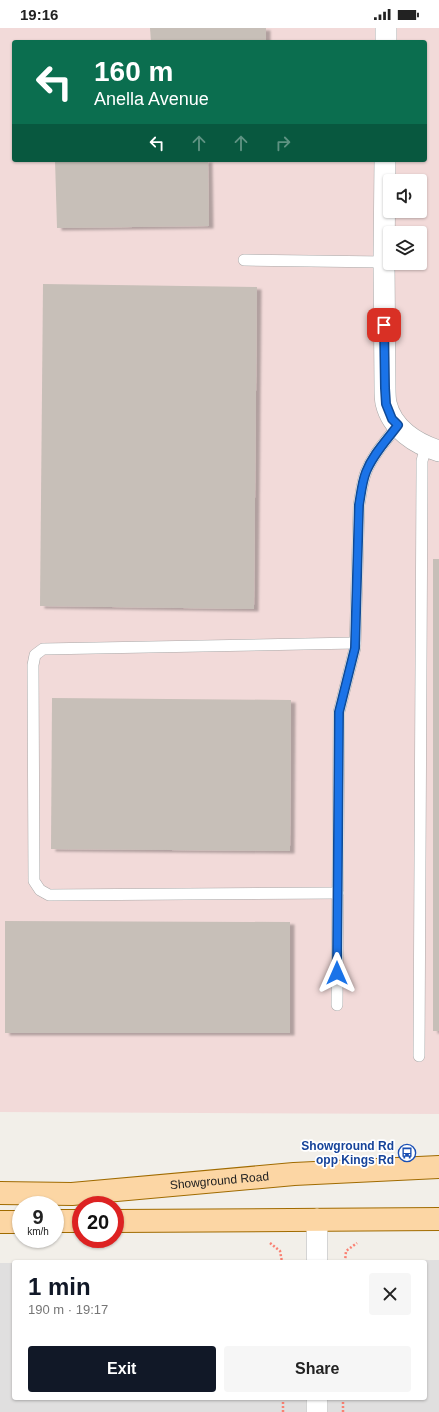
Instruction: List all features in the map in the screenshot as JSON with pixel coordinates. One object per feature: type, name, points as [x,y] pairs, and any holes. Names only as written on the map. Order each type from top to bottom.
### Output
[{"type":"main road","name":"Showground Road","points":[[0,1193],[72,1194],[294,1174],[439,1167]]},
{"type":"main road","points":[[124,1221],[439,1219]]},
{"type":"main road","points":[[0,1222],[12,1222]]},
{"type":"street","points":[[386,28],[386,40]]},
{"type":"street","points":[[384,226],[385,162]]},
{"type":"street","points":[[384,270],[386,404],[392,419],[409,437],[419,444],[433,449]]},
{"type":"street","points":[[316,1219],[316,1260]]},
{"type":"street","points":[[316,1400],[316,1412]]},
{"type":"lane","points":[[244,260],[383,262]]},
{"type":"lane","points":[[337,1005],[339,712],[354,657],[359,505],[362,484],[373,457],[398,425]]},
{"type":"lane","points":[[419,1056],[422,461],[433,449]]},
{"type":"lane","points":[[338,893],[49,895],[40,890],[34,881],[33,665],[35,655],[42,648],[355,643]]},
{"type":"path","points":[[345,1260],[346,1251],[357,1242]]},
{"type":"path","points":[[280,1251],[282,1260]]},
{"type":"path","points":[[283,1400],[284,1412]]},
{"type":"path","points":[[343,1400],[343,1412]]},
{"type":"shaded area","points":[[0,28],[439,28],[439,1114],[0,1112]]},
{"type":"shaded area","points":[[427,1260],[439,1260],[439,1412],[0,1412],[0,1263],[12,1263],[12,1400],[427,1400]]},
{"type":"building","points":[[150,28],[266,28],[266,40],[151,40]]},
{"type":"building","points":[[55,162],[208,162],[209,226],[57,228]]},
{"type":"building","points":[[43,284],[257,287],[254,609],[40,606]]},
{"type":"building","points":[[433,559],[439,559],[439,1031],[433,1031]]},
{"type":"building","points":[[52,698],[291,700],[290,851],[51,849]]},
{"type":"building","points":[[5,921],[290,922],[290,1033],[5,1033]]},
{"type":"place","name":"Showground Rd opp Kings Rd","points":[[407,1153]]},
{"type":"route","points":[[337,973],[339,712],[354,657],[355,648],[359,505],[362,484],[373,457],[398,425],[392,419],[386,404],[384,325]]}]
